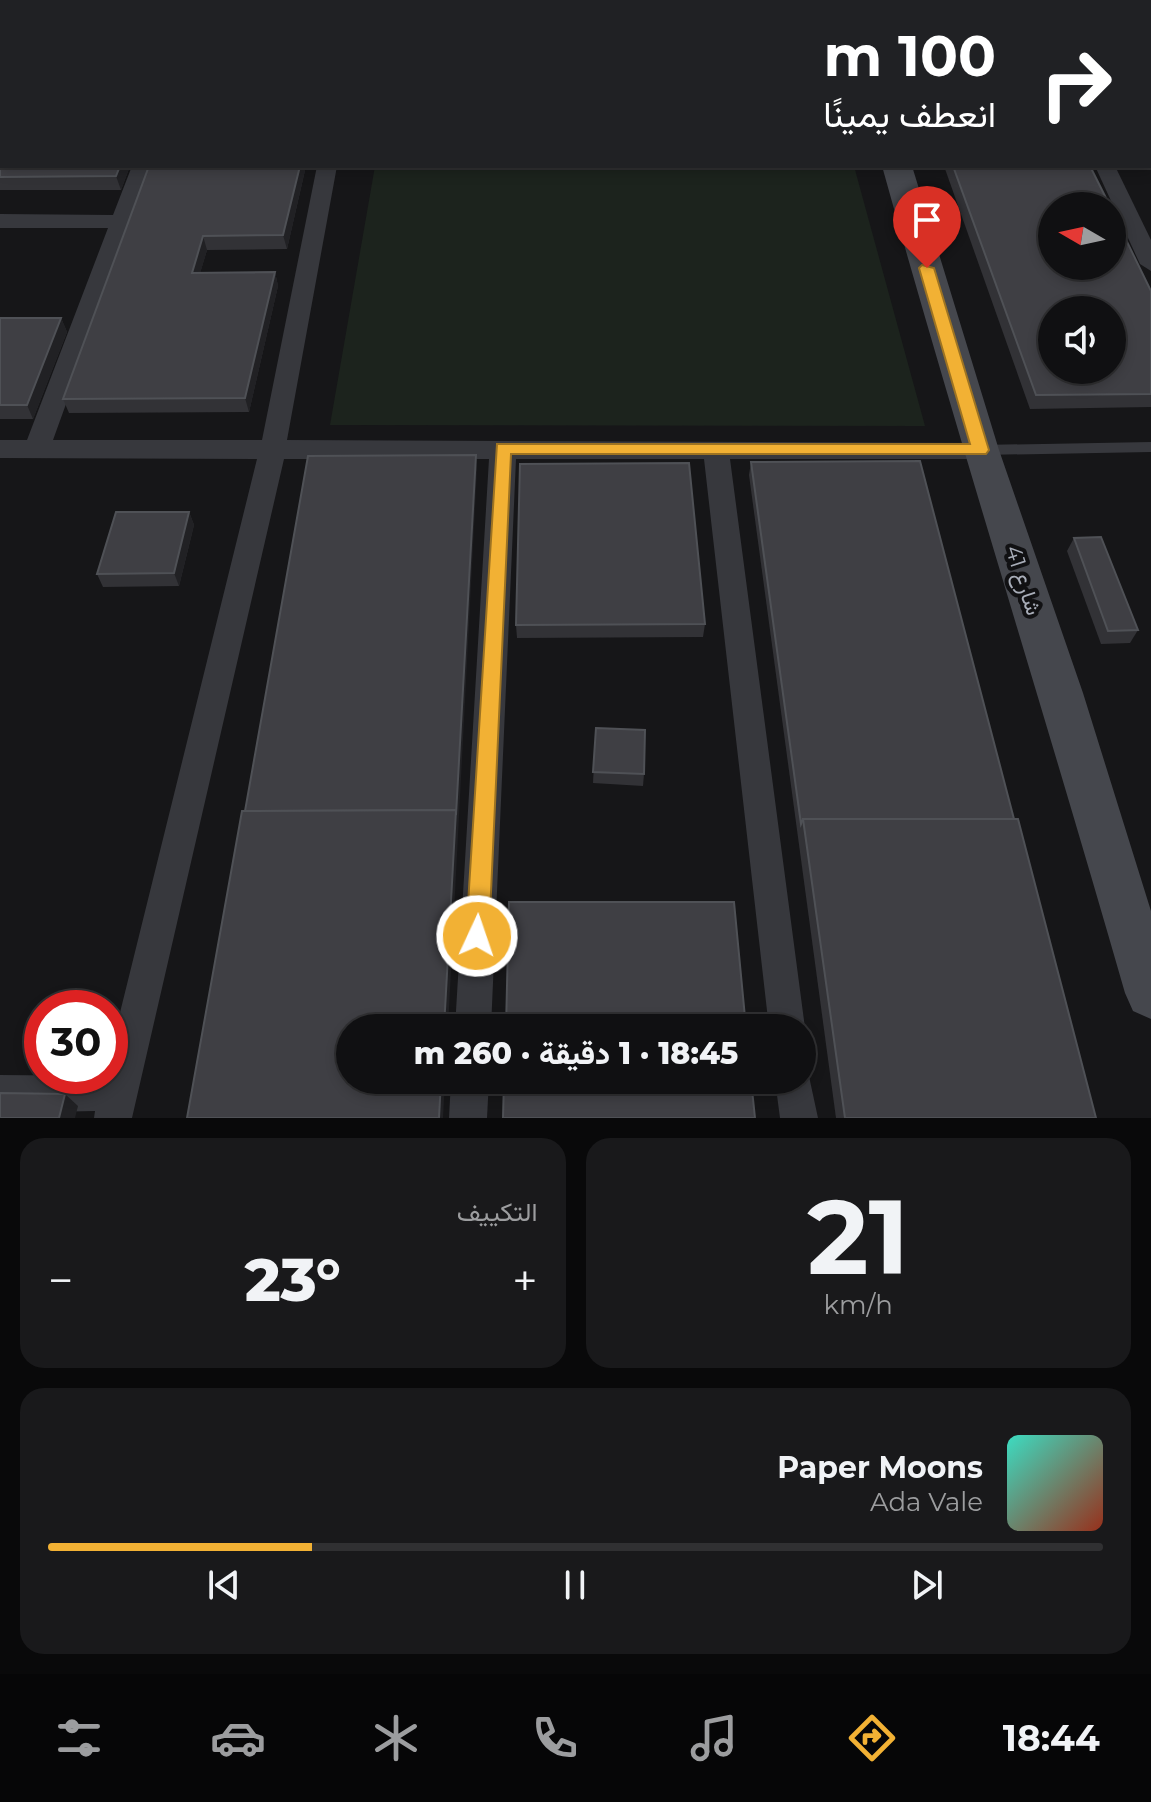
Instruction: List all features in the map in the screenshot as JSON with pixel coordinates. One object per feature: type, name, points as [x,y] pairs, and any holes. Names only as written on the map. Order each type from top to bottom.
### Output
[{"type":"main road","name":"شارع 41","points":[[898,168],[980,450],[1061,693],[1151,993]]},
{"type":"street","points":[[36,450],[141,168]]},
{"type":"street","points":[[0,1094],[115,1105],[273,448],[327,168]]},
{"type":"street","points":[[1106,168],[1151,264]]},
{"type":"street","points":[[0,221],[121,222]]},
{"type":"street","points":[[55,325],[83,326]]},
{"type":"street","points":[[474,1014],[503,448]]},
{"type":"street","points":[[0,449],[980,450]]},
{"type":"street","points":[[716,449],[785,1014]]},
{"type":"street","points":[[468,1118],[469,1094]]},
{"type":"street","points":[[796,1094],[799,1118]]},
{"type":"lane","points":[[980,450],[1151,447]]},
{"type":"shaded area","points":[[375,168],[855,168],[925,426],[330,425]]},
{"type":"building","points":[[0,168],[119,168],[116,176],[0,177]]},
{"type":"building","points":[[148,168],[300,168],[283,235],[203,236],[192,273],[275,272],[245,398],[63,399]]},
{"type":"building","points":[[954,168],[1091,168],[1103,192],[1038,192],[1038,280],[1126,280],[1126,240],[1151,291],[1151,394],[1036,395]]},
{"type":"building","points":[[0,318],[61,318],[27,405],[0,405]]},
{"type":"building","points":[[476,455],[456,815],[456,810],[245,811],[308,456]]},
{"type":"building","points":[[920,461],[1014,819],[803,819],[801,824],[751,462]]},
{"type":"building","points":[[689,463],[705,624],[516,625],[520,464]]},
{"type":"building","points":[[116,512],[189,512],[174,573],[97,574]]},
{"type":"building","points":[[1101,537],[1138,630],[1108,631],[1074,538]]},
{"type":"building","points":[[596,728],[645,730],[644,774],[593,772]]},
{"type":"building","points":[[456,810],[445,1014],[336,1014],[336,1094],[440,1094],[439,1118],[187,1118],[242,811]]},
{"type":"building","points":[[803,819],[1018,819],[1096,1118],[845,1118]]},
{"type":"building","points":[[509,902],[734,902],[745,1014],[506,1014]]},
{"type":"building","points":[[0,1093],[65,1094],[59,1118],[0,1118]]},
{"type":"building","points":[[504,1094],[752,1094],[755,1118],[503,1118]]},
{"type":"route","points":[[477,936],[503,448],[980,450],[927,268]]}]
